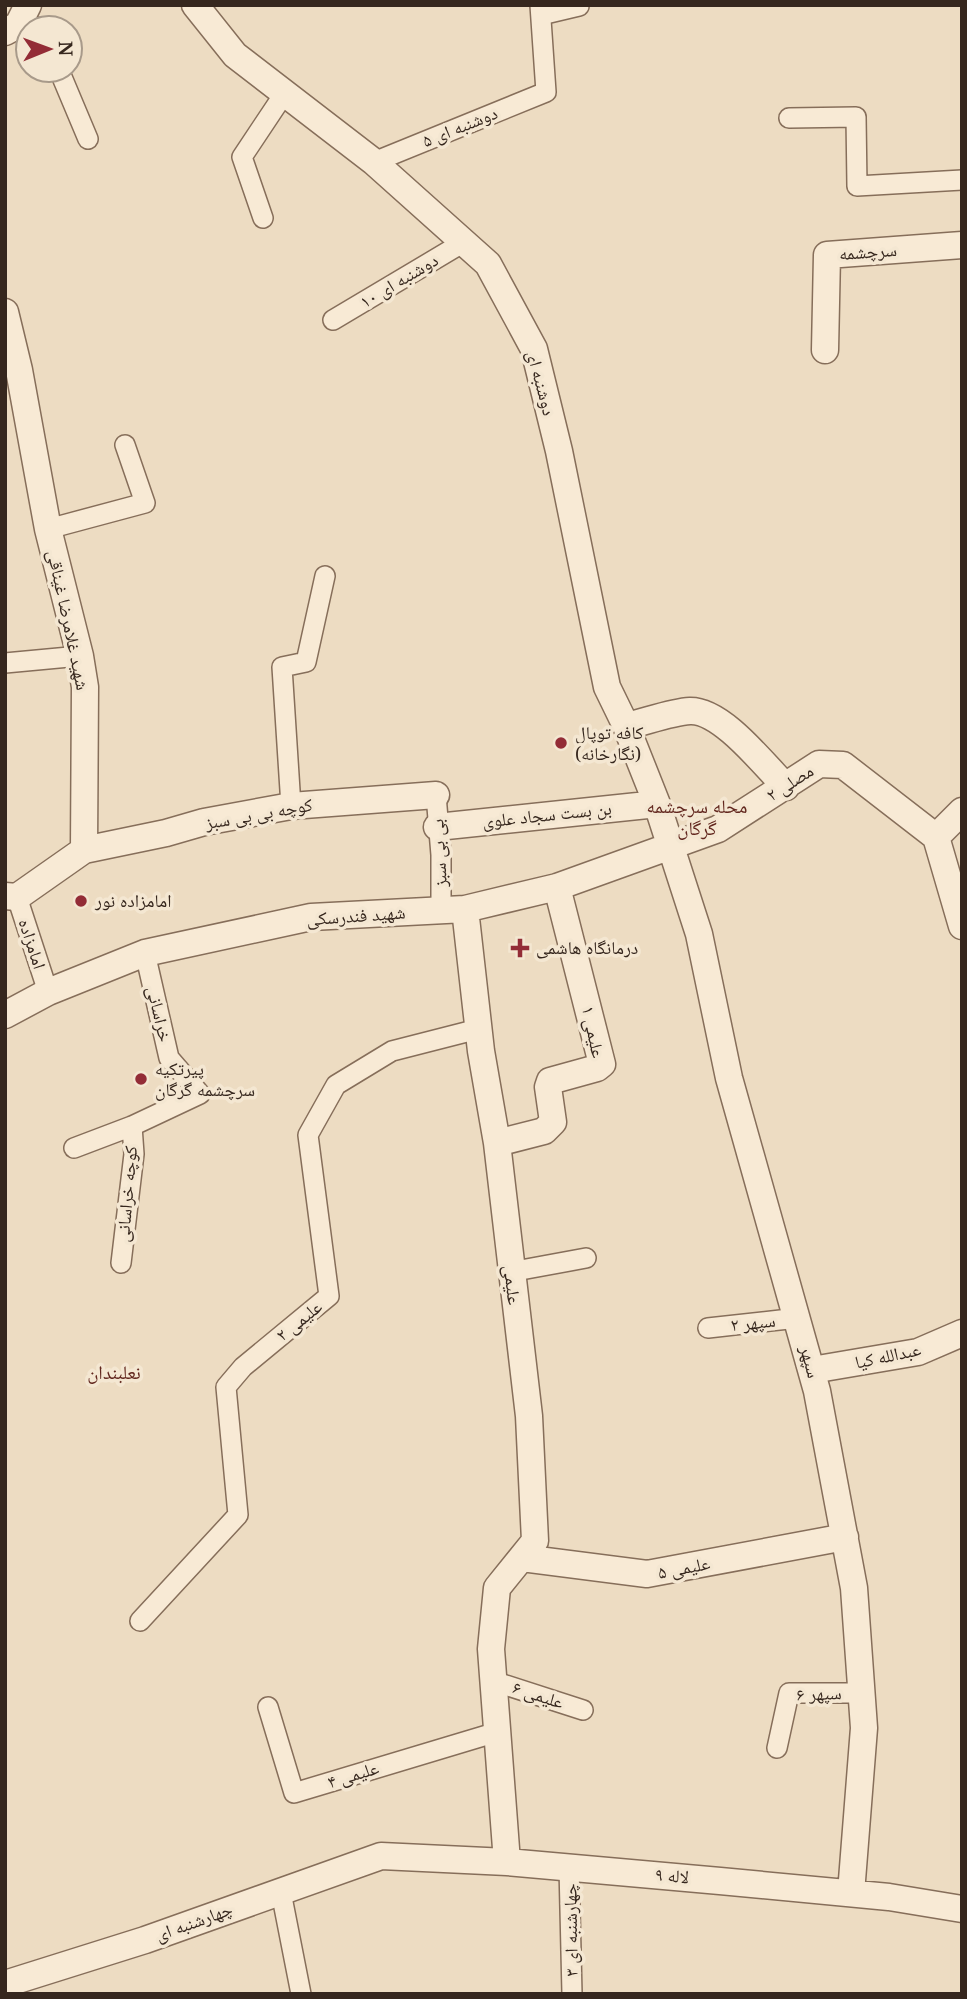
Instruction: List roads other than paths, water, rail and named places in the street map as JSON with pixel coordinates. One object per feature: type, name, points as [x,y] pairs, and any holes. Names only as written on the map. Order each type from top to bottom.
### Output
[{"type":"street","name":"دوشنبه ای","points":[[195,5],[235,55],[373,162],[488,264],[534,349],[559,451],[607,687],[626,726],[671,845]]},
{"type":"street","points":[[541,10],[579,6]]},
{"type":"street","name":"۵ دوشنبه ای","points":[[373,162],[546,92],[541,10]]},
{"type":"street","points":[[66,84],[88,139]]},
{"type":"street","points":[[263,218],[242,157],[284,94]]},
{"type":"street","points":[[789,118],[856,117],[857,186],[962,180]]},
{"type":"street","name":"۱۰ دوشنبه ای","points":[[333,320],[464,242]]},
{"type":"street","name":"سرچشمه","points":[[825,350],[827,255],[962,245]]},
{"type":"street","name":"شهید غلامرضا غیناقی","points":[[5,312],[12,372],[80,656],[85,687],[84,850]]},
{"type":"street","points":[[48,529],[145,503],[125,445]]},
{"type":"street","points":[[291,806],[282,667],[306,662],[325,576]]},
{"type":"street","points":[[5,663],[80,656]]},
{"type":"street","points":[[626,726],[690,711],[709,715],[725,726],[786,787]]},
{"type":"street","name":"۲ مصلی","points":[[671,845],[718,829],[820,764],[843,765],[936,837]]},
{"type":"street","name":"کوچه بی بی سبز","points":[[84,850],[204,822],[291,806],[436,795]]},
{"type":"street","name":"بی بی سبز","points":[[436,795],[441,855],[453,910]]},
{"type":"street","name":"بن بست سجاد علوی","points":[[437,827],[657,804]]},
{"type":"street","points":[[960,916],[936,837],[962,811]]},
{"type":"street","name":"شهید فندرسکی","points":[[5,1015],[48,992],[145,954],[311,917],[453,910],[557,887],[671,845]]},
{"type":"street","name":"سپهر","points":[[671,845],[699,934],[729,1078],[812,1370],[854,1588],[864,1728],[851,1893]]},
{"type":"street","points":[[11,896],[84,850]]},
{"type":"street","name":"۱ علیمی","points":[[497,1143],[544,1131],[553,1122],[548,1087],[550,1081],[597,1068],[602,1064],[557,887]]},
{"type":"street","name":"امامزاده","points":[[11,896],[48,992]]},
{"type":"street","name":"علیمی","points":[[453,910],[478,1029],[497,1143],[510,1272],[529,1416],[535,1541],[497,1588],[491,1649],[493,1681]]},
{"type":"street","name":"خراسانی","points":[[74,1148],[131,1126],[200,1094],[169,1058],[145,954]]},
{"type":"street","name":"۲ علیمی","points":[[140,1621],[238,1515],[226,1387],[243,1367],[329,1296],[308,1135],[330,1095],[336,1085],[391,1051],[478,1029]]},
{"type":"street","name":"کوچه خراسانی","points":[[121,1263],[134,1154],[131,1126]]},
{"type":"street","points":[[510,1272],[586,1258]]},
{"type":"street","name":"۲ سپهر","points":[[708,1328],[798,1318]]},
{"type":"street","name":"عبدالله کیا","points":[[812,1370],[918,1352],[962,1333]]},
{"type":"street","name":"۵ علیمی","points":[[522,1558],[648,1574],[845,1537]]},
{"type":"street","points":[[493,1681],[507,1862]]},
{"type":"street","name":"۶ علیمی","points":[[493,1681],[583,1710]]},
{"type":"street","name":"۶ سپهر","points":[[777,1748],[789,1693],[861,1693]]},
{"type":"street","name":"۴ علیمی","points":[[268,1707],[294,1793],[497,1732]]},
{"type":"street","name":"۹ لاله","points":[[381,1856],[569,1867],[851,1893],[962,1909]]},
{"type":"street","name":"چهارشنبه ای","points":[[5,1984],[145,1940],[381,1856]]},
{"type":"street","name":"۳ چهارشنبه ای","points":[[569,1867],[572,1994]]},
{"type":"street","points":[[281,1892],[301,1994]]},
{"type":"place","name":"کافه توپال (نگارخانه)","points":[[561,743]]},
{"type":"place","name":"امامزاده نور","points":[[81,901]]},
{"type":"place","name":"درمانگاه هاشمی","points":[[520,948]]},
{"type":"place","name":"پیرتکیه سرچشمه گرگان","points":[[141,1079]]},
{"type":"district","name":"محله سرچشمه گرگان","points":[[697,817]]},
{"type":"district","name":"نعلبندان","points":[[114,1372]]}]
